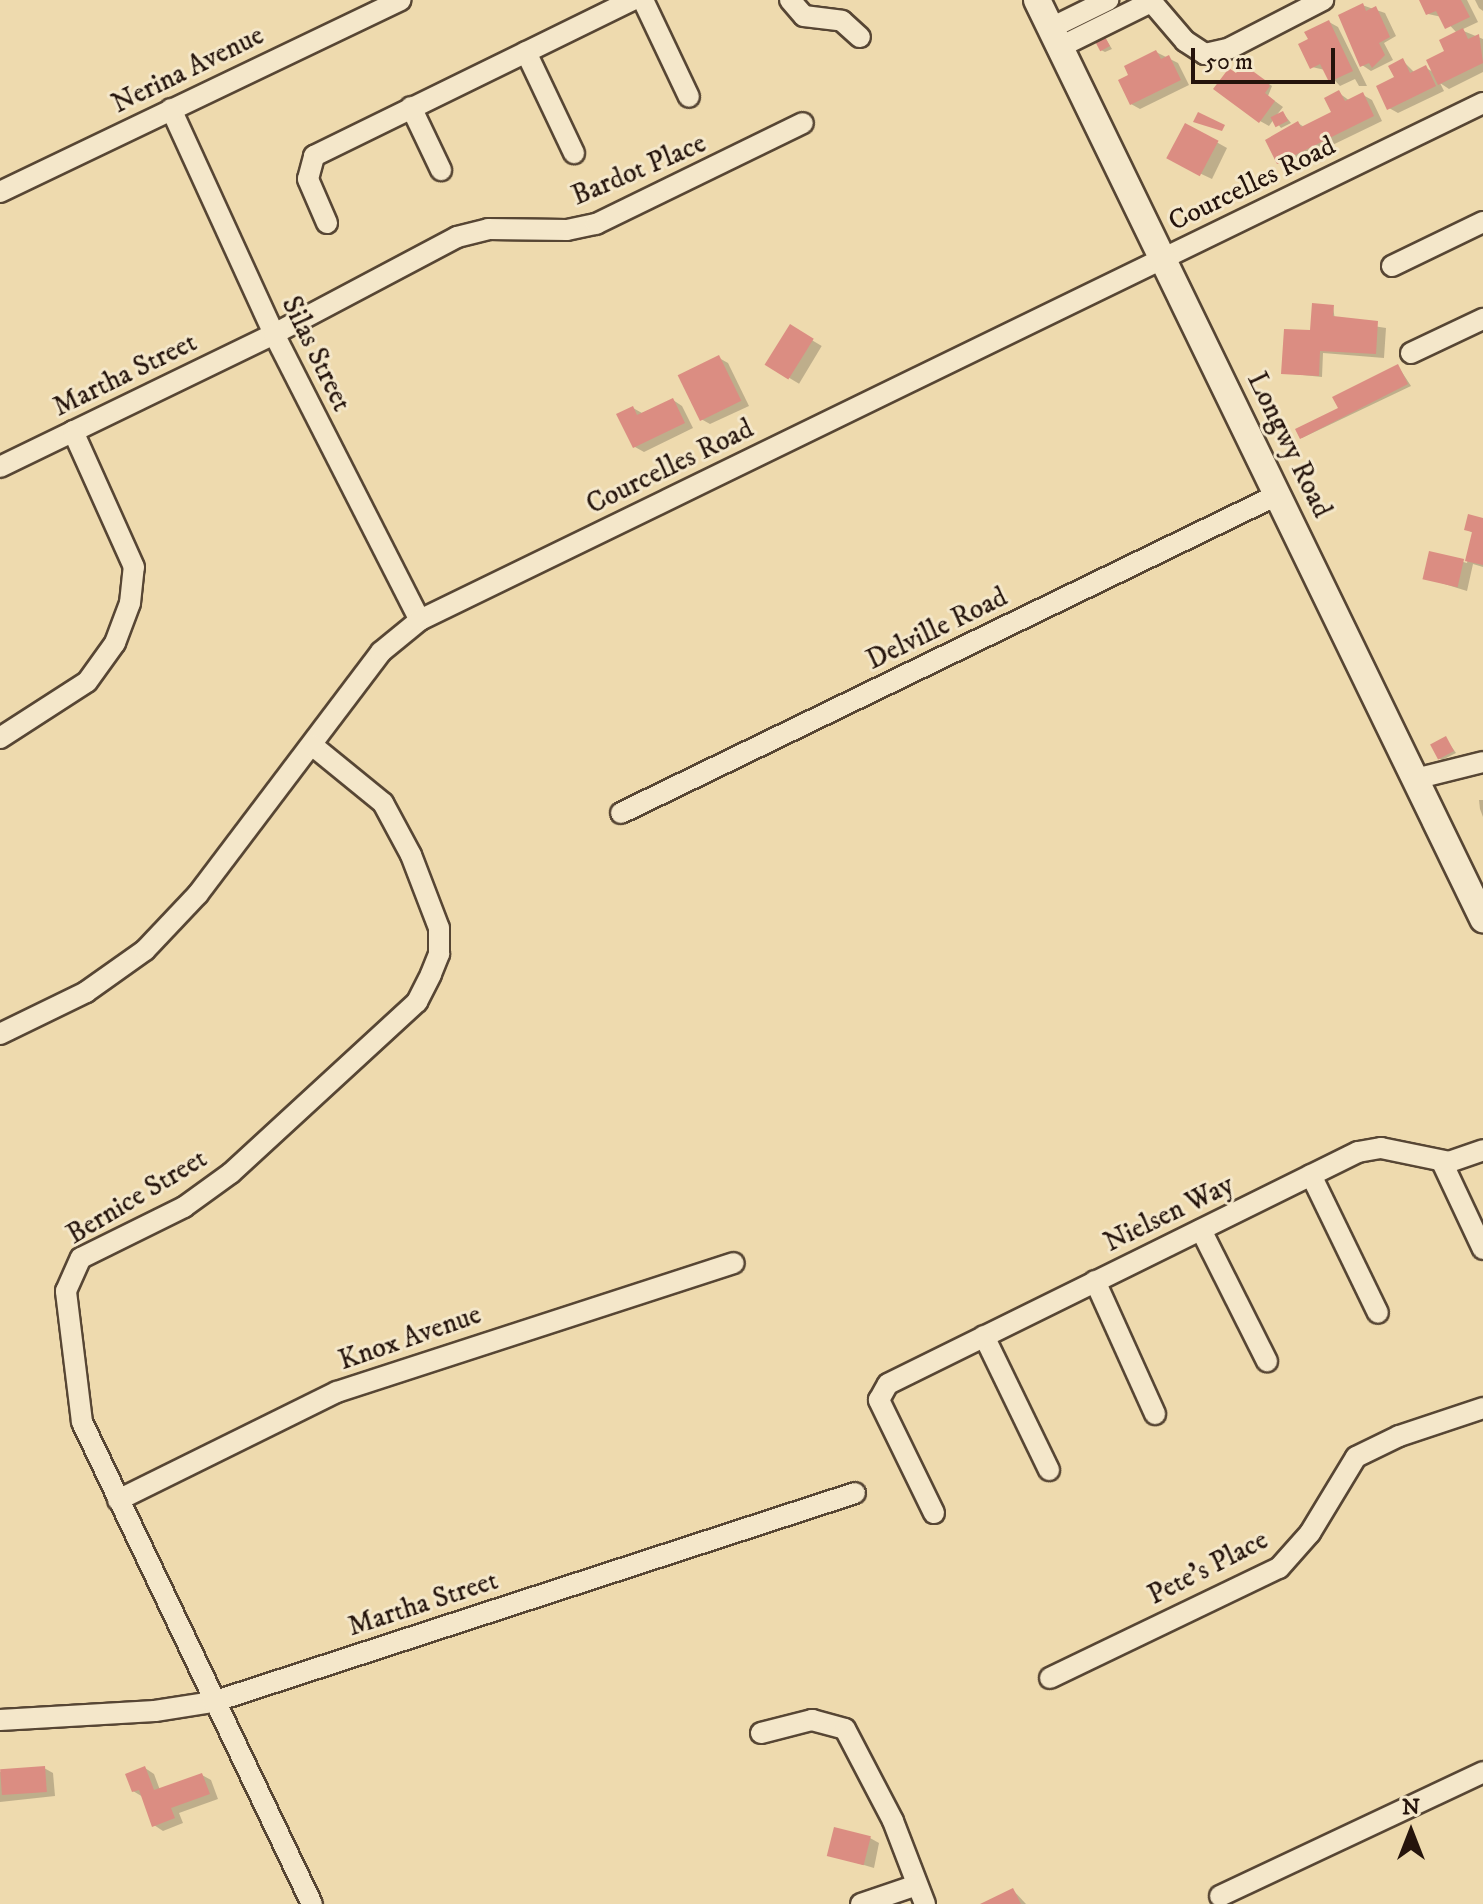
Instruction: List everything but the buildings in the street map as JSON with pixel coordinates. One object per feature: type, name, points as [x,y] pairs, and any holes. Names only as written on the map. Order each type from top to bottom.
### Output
[{"type":"street","name":"Nerina Avenue","points":[[0,192],[400,0]]},
{"type":"street","points":[[327,223],[308,179],[309,162],[411,107],[632,0]]},
{"type":"street","points":[[643,0],[689,97]]},
{"type":"street","points":[[790,0],[804,16],[842,21],[860,37]]},
{"type":"street","name":"Longwy Road","points":[[1037,0],[1483,919]]},
{"type":"street","points":[[1055,38],[1108,0]]},
{"type":"street","points":[[1055,38],[1151,1],[1185,41],[1205,54],[1230,48],[1323,0]]},
{"type":"street","points":[[526,52],[574,153]]},
{"type":"street","name":"Courcelles Road","points":[[0,1034],[86,992],[145,950],[198,894],[381,652],[420,620],[1483,103]]},
{"type":"street","points":[[411,107],[441,170]]},
{"type":"street","name":"Silas Street","points":[[171,109],[274,334],[420,620]]},
{"type":"street","name":"Bardot Place","points":[[274,334],[457,237],[488,229],[567,230],[596,224],[803,123]]},
{"type":"street","points":[[1392,266],[1483,222]]},
{"type":"street","points":[[1411,353],[1483,319]]},
{"type":"street","name":"Martha Street","points":[[0,467],[274,334]]},
{"type":"street","points":[[0,738],[87,682],[115,643],[130,603],[134,567],[73,431]]},
{"type":"street","name":"Delville Road","points":[[621,813],[1277,495]]},
{"type":"street","name":"Bernice Street","points":[[312,745],[383,803],[430,895],[439,954],[417,1002],[231,1173],[184,1207],[81,1258],[70,1274],[66,1323],[82,1422],[312,1904]]},
{"type":"street","points":[[1415,779],[1483,762]]},
{"type":"street","name":"Nielsen Way","points":[[934,1513],[879,1400],[888,1384],[1311,1175],[1375,1148],[1442,1162],[1483,1150]]},
{"type":"street","points":[[1442,1162],[1483,1249]]},
{"type":"street","points":[[1311,1175],[1378,1313]]},
{"type":"street","points":[[1201,1230],[1267,1361]]},
{"type":"street","name":"Knox Avenue","points":[[118,1500],[337,1392],[734,1263]]},
{"type":"street","points":[[1095,1281],[1155,1414]]},
{"type":"street","points":[[984,1336],[1049,1470]]},
{"type":"street","name":"Pete's Place","points":[[1050,1678],[1279,1568],[1310,1533],[1356,1457],[1399,1436],[1483,1408]]},
{"type":"street","name":"Martha Street","points":[[0,1720],[155,1711],[213,1702],[855,1493]]},
{"type":"street","points":[[761,1733],[812,1720],[845,1729],[893,1821],[921,1894],[861,1904]]},
{"type":"street","points":[[1220,1896],[1483,1772]]}]
